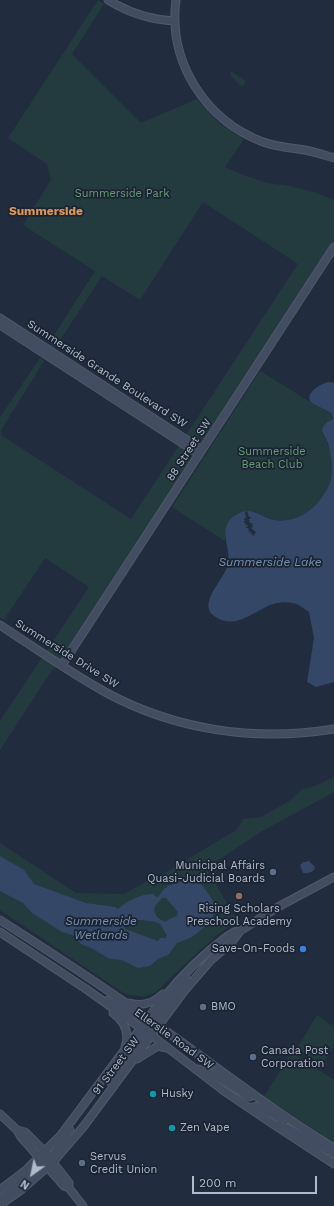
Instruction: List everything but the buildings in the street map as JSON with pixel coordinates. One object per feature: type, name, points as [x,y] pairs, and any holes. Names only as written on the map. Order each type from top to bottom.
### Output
[{"type":"main road","points":[[108,0],[124,10],[142,16],[159,20],[175,21]]},
{"type":"main road","points":[[176,0],[175,21],[180,53],[188,74],[200,96],[222,119],[240,131],[264,142],[310,151],[334,158]]},
{"type":"main road","name":"88 Street SW","points":[[62,665],[334,247]]},
{"type":"main road","name":"Summerside Grande Boulevard SW","points":[[0,318],[201,452]]},
{"type":"main road","name":"Summerside Grande Boulevard SW","points":[[0,325],[201,452]]},
{"type":"main road","name":"Summerside Drive SW","points":[[0,625],[97,688],[129,704],[156,715],[189,725],[225,732],[261,735],[334,730]]},
{"type":"main road","name":"91 Street SW","points":[[0,1190],[47,1160],[76,1116],[123,1053],[199,972],[231,943],[240,931],[278,907],[334,877]]},
{"type":"main road","name":"Ellerslie Road SW","points":[[0,920],[122,1001],[306,1132],[334,1148]]},
{"type":"main road","name":"91 Street SW","points":[[0,1205],[21,1190],[47,1160],[98,1108],[151,1036],[151,1023],[176,983],[199,959],[234,932],[240,931]]},
{"type":"main road","name":"Ellerslie Road SW","points":[[0,932],[143,1030],[249,1108],[334,1164]]},
{"type":"main road","points":[[52,967],[151,1023],[182,983],[220,942]]},
{"type":"main road","points":[[52,967],[120,1020],[126,1028],[128,1036],[123,1053]]},
{"type":"main road","points":[[122,1001],[136,1004],[148,1004],[176,983]]},
{"type":"main road","points":[[98,1108],[104,1093],[143,1030]]},
{"type":"main road","points":[[132,1062],[158,1046],[168,1048]]},
{"type":"main road","points":[[192,1067],[213,1074],[248,1096],[256,1097]]},
{"type":"main road","points":[[249,1108],[257,1106],[288,1124],[306,1132]]},
{"type":"main road","points":[[0,1114],[18,1130],[24,1132],[47,1160],[69,1183],[69,1188],[83,1206]]},
{"type":"main road","points":[[273,1124],[287,1128],[334,1154]]},
{"type":"main road","points":[[0,1200],[47,1160]]},
{"type":"green space","name":"Summerside Park","points":[[98,0],[104,4],[72,54],[141,123],[197,99],[220,124],[244,139],[225,167],[240,174],[267,183],[290,186],[314,192],[334,200],[334,239],[54,670],[52,670],[0,750],[0,721],[89,587],[45,558],[4,620],[0,617],[0,417],[40,358],[44,361],[1,430],[1,435],[131,519],[298,264],[203,202],[140,300],[102,276],[55,348],[49,343],[95,271],[23,225],[51,180],[47,164],[8,138]]},
{"type":"green space","points":[[231,72],[244,80],[244,85],[241,86],[230,75]]},
{"type":"green space","name":"Summerside Beach Club","points":[[260,371],[331,413],[333,418],[323,432],[331,455],[331,480],[324,496],[318,504],[303,515],[286,520],[277,520],[265,517],[254,511],[226,531],[225,541],[172,507]]},
{"type":"green space","points":[[334,777],[334,792],[259,833],[205,869],[212,877],[237,921],[218,934],[156,992],[143,997],[125,994],[0,910],[0,843],[76,893],[124,894],[160,874],[165,873],[236,830],[244,819],[261,817],[291,800],[302,789],[313,787]]},
{"type":"green space","points":[[317,1015],[334,1027],[334,1046],[321,1065],[297,1048]]},
{"type":"green space","points":[[291,1054],[296,1055],[334,1080],[334,1145],[263,1098]]},
{"type":"water","name":"Summerside Lake","points":[[328,382],[334,383],[334,682],[316,687],[307,682],[314,638],[309,612],[299,605],[289,602],[282,602],[271,605],[240,620],[227,621],[221,620],[214,616],[208,605],[213,591],[226,571],[228,565],[229,559],[225,534],[228,522],[233,517],[239,513],[250,511],[275,520],[282,521],[295,518],[306,513],[316,505],[327,490],[331,478],[332,463],[328,443],[322,429],[326,423],[333,418],[331,413],[311,402],[309,399],[311,392],[314,389]]},
{"type":"water","name":"Summerside Wetlands","points":[[0,856],[24,870],[34,884],[86,903],[115,907],[118,909],[130,900],[140,896],[154,894],[154,896],[158,897],[168,886],[186,880],[192,880],[200,883],[213,901],[214,913],[211,921],[190,938],[177,943],[168,955],[158,959],[150,966],[138,968],[122,960],[110,959],[81,944],[75,936],[62,932],[32,913],[23,903],[0,891]],"holes":[[[162,898],[166,898],[178,912],[177,916],[166,922],[161,920],[154,912],[155,906]],[[130,920],[146,920],[158,923],[167,935],[166,938],[160,938],[158,941],[125,929],[124,923]]]},
{"type":"water","points":[[308,860],[315,867],[310,872],[303,873],[300,865]]},
{"type":"pier","points":[[247,511],[249,517],[251,517],[249,519],[250,523],[253,524],[250,526],[253,525],[251,528],[256,532],[253,536],[253,533],[250,534],[251,531],[248,532],[248,528],[245,527],[248,526],[245,525],[247,523],[244,523],[244,521],[247,521],[244,519],[246,518],[245,512]]},
{"type":"place","name":"Municipal Affairs Quasi-Judicial Boards","points":[[273,872]]},
{"type":"place","name":"Rising Scholars Preschool Academy","points":[[239,896]]},
{"type":"place","name":"Save-On-Foods","points":[[303,949]]},
{"type":"place","name":"BMO","points":[[203,1007]]},
{"type":"place","name":"Canada Post Corporation","points":[[253,1057]]},
{"type":"place","name":"Husky","points":[[153,1094]]},
{"type":"place","name":"Zen Vape","points":[[172,1128]]},
{"type":"place","name":"Servus Credit Union","points":[[82,1163]]},
{"type":"district","name":"Summerside","points":[[46,211]]}]
